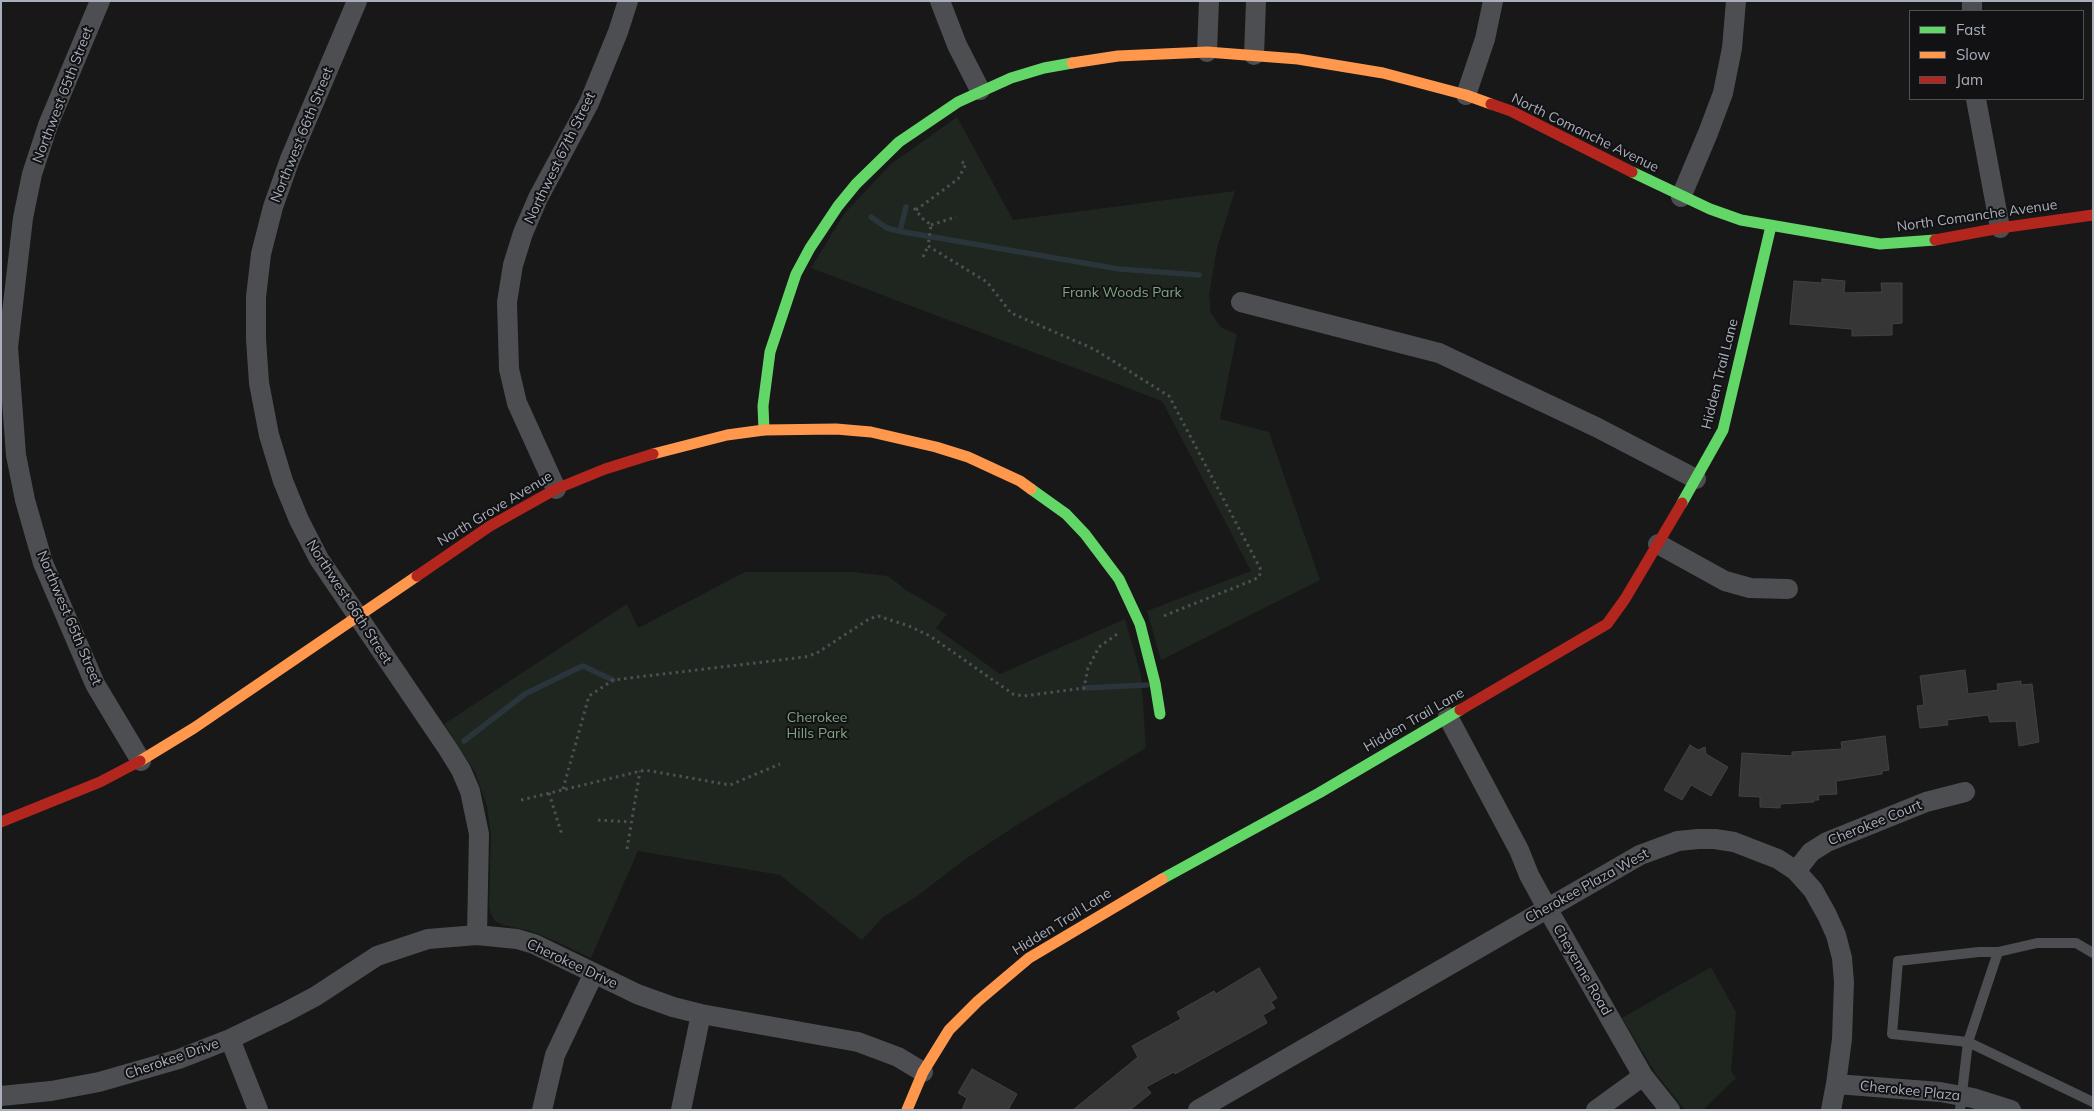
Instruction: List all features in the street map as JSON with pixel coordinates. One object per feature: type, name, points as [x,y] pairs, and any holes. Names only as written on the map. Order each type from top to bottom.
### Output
[{"type":"street","name":"Northwest 65th Street","points":[[100,1],[48,125],[32,174],[21,228],[12,304],[9,356],[16,454],[25,500],[43,563],[95,684],[141,761]]},
{"type":"street","name":"Northwest 66th Street","points":[[357,1],[290,159],[273,207],[260,263],[256,297],[259,384],[269,435],[283,482],[318,560],[448,749],[461,770],[470,791],[479,834],[477,935]]},
{"type":"street","name":"Northwest 67th Street","points":[[556,489],[517,404],[508,369],[507,302],[513,265],[523,233],[538,198],[589,103],[618,32],[628,1]]},
{"type":"street","points":[[940,1],[957,45],[980,90]]},
{"type":"street","points":[[1207,52],[1209,1]]},
{"type":"street","points":[[1254,55],[1256,1]]},
{"type":"street","points":[[1466,95],[1485,39],[1493,1]]},
{"type":"street","points":[[1681,197],[1723,93],[1732,48],[1736,1]]},
{"type":"street","name":"North Comanche Avenue","points":[[764,430],[763,406],[770,352],[796,274],[824,225],[856,184],[899,142],[958,102],[980,90],[1044,68],[1075,62],[1118,56],[1207,52],[1298,59],[1383,73],[1466,95],[1511,111],[1681,197],[1741,220],[1880,244],[1945,238],[2093,215]]},
{"type":"street","points":[[1976,100],[2000,228]]},
{"type":"street","name":"Hidden Trail Lane","points":[[907,1110],[924,1072],[950,1030],[978,1001],[1036,953],[1144,889],[1318,794],[1607,624],[1625,599],[1658,544],[1723,430],[1771,226]]},
{"type":"street","points":[[1241,302],[1439,353],[1596,427],[1696,479]]},
{"type":"street","name":"North Grove Avenue","points":[[1,822],[100,782],[141,761],[194,728],[490,526],[556,489],[604,469],[644,456],[728,435],[764,430],[828,429],[871,432],[936,447],[968,457],[1004,473],[1066,514],[1085,534],[1119,580],[1140,624],[1160,714]]},
{"type":"street","points":[[1658,544],[1725,581],[1750,588],[1788,589]]},
{"type":"street","name":"Cheyenne Road","points":[[1448,717],[1519,850],[1529,875],[1547,908],[1644,1076],[1670,1110]]},
{"type":"street","name":"Cherokee Court","points":[[1796,871],[1811,852],[1827,842],[1926,802],[1965,792]]},
{"type":"street","name":"Cherokee Plaza West","points":[[1198,1110],[1640,855],[1678,841],[1715,839],[1734,842],[1778,859],[1796,871],[1813,890],[1836,935],[1842,958],[1844,982],[1842,1039],[1831,1110]]},
{"type":"street","name":"Cherokee Drive","points":[[9,1100],[135,1073],[179,1059],[230,1039],[316,996],[377,956],[428,939],[477,935],[517,939],[534,944],[655,1001],[701,1014],[858,1042],[898,1057],[924,1072]]},
{"type":"street","points":[[542,1110],[555,1055],[594,973]]},
{"type":"street","points":[[681,1110],[701,1014]]},
{"type":"street","points":[[230,1039],[258,1110]]},
{"type":"street","points":[[1596,1110],[1644,1076]]},
{"type":"street","name":"Cherokee Plaza","points":[[1836,1084],[1902,1088],[1961,1103],[2011,1110]]},
{"type":"lane","points":[[2093,953],[2076,943],[2037,943],[1998,952],[1979,952],[1898,961],[1892,1034],[1968,1042],[2093,1102]]},
{"type":"lane","points":[[1961,1103],[1968,1042],[1998,952]]},
{"type":"path","points":[[931,227],[915,209],[958,179],[966,164],[960,161]]},
{"type":"path","points":[[931,227],[956,217]]},
{"type":"path","points":[[923,257],[931,227]]},
{"type":"path","points":[[564,789],[589,696],[613,680],[805,657],[826,648],[868,619],[878,616],[909,626],[930,636],[1014,694],[1024,696],[1084,688],[1088,668],[1099,647],[1116,634],[1259,577],[1260,570],[1169,396],[1094,349],[1011,313],[987,282],[928,244]]},
{"type":"path","points":[[521,800],[645,770],[730,785],[780,764]]},
{"type":"path","points":[[627,848],[640,771]]},
{"type":"path","points":[[549,793],[562,835]]},
{"type":"path","points":[[598,820],[631,822]]},
{"type":"green space","name":"Frank Woods Park","points":[[957,117],[1013,220],[1235,191],[1217,248],[1209,295],[1211,313],[1216,321],[1222,328],[1237,334],[1220,419],[1269,432],[1320,580],[1161,660],[1147,611],[1251,571],[1162,401],[811,268],[844,214],[891,164]]},
{"type":"green space","name":"Cherokee Hills Park","points":[[745,572],[854,572],[888,576],[906,590],[947,614],[936,628],[1000,674],[1125,619],[1141,675],[1146,748],[1020,823],[964,860],[916,897],[883,917],[862,940],[780,875],[638,851],[591,958],[530,931],[503,925],[495,921],[489,905],[491,837],[487,806],[475,772],[444,724],[627,604],[638,628]]},
{"type":"green space","points":[[1711,967],[1736,1012],[1731,1071],[1736,1078],[1703,1110],[1685,1110],[1656,1074],[1622,1018]]},
{"type":"building","points":[[1822,279],[1845,281],[1844,293],[1882,292],[1881,283],[1902,283],[1902,323],[1892,324],[1892,335],[1852,336],[1852,329],[1790,324],[1794,281],[1822,283]]},
{"type":"building","points":[[1965,670],[1968,694],[1998,690],[1997,684],[2021,681],[2021,685],[2032,684],[2039,742],[2019,746],[2016,721],[1990,722],[1988,715],[1947,720],[1948,725],[1920,728],[1917,706],[1924,705],[1920,676]]},
{"type":"building","points":[[1885,736],[1889,770],[1882,771],[1882,774],[1836,781],[1837,794],[1818,795],[1819,800],[1814,800],[1814,802],[1780,804],[1780,808],[1760,807],[1760,797],[1739,796],[1742,753],[1792,756],[1792,752],[1842,749],[1841,742]]},
{"type":"building","points":[[1690,745],[1698,750],[1705,747],[1706,754],[1728,767],[1711,796],[1691,785],[1682,800],[1664,790]]},
{"type":"building","points":[[1259,968],[1277,998],[1271,1002],[1275,1008],[1263,1015],[1267,1023],[1175,1074],[1174,1072],[1146,1087],[1151,1093],[1130,1110],[1073,1110],[1138,1057],[1132,1046],[1181,1019],[1177,1012],[1214,991],[1216,994]]},
{"type":"building","points":[[972,1069],[1017,1094],[1008,1110],[962,1110],[967,1098],[958,1093]]},
{"type":"waterway","points":[[900,231],[906,207]]},
{"type":"waterway","points":[[871,217],[887,228],[898,231],[1119,269],[1199,275]]},
{"type":"waterway","points":[[464,741],[525,694],[583,666],[613,680]]},
{"type":"waterway","points":[[1084,688],[1147,685]]},
{"type":"traffic: fast","points":[[764,430],[763,406],[770,352],[796,274],[810,248],[838,206],[856,184],[899,142],[958,102],[1011,78],[1044,68],[1072,63]]},
{"type":"traffic: fast","points":[[1632,172],[1710,209],[1741,220],[1880,244],[1935,240]]},
{"type":"traffic: fast","points":[[1682,503],[1723,430],[1771,226]]},
{"type":"traffic: fast","points":[[1031,489],[1066,514],[1085,534],[1119,579],[1140,624],[1155,683],[1160,714]]},
{"type":"traffic: fast","points":[[1162,879],[1319,793],[1460,710]]},
{"type":"traffic: slow","points":[[1072,63],[1118,56],[1207,52],[1298,59],[1383,73],[1466,95],[1491,104]]},
{"type":"traffic: slow","points":[[653,454],[727,435],[764,430],[836,429],[871,432],[936,447],[968,457],[1020,481],[1031,489]]},
{"type":"traffic: slow","points":[[140,761],[194,728],[417,576]]},
{"type":"traffic: slow","points":[[907,1110],[923,1072],[949,1030],[978,1001],[1029,958],[1162,879]]},
{"type":"traffic: jam","points":[[1491,104],[1511,111],[1632,172]]},
{"type":"traffic: jam","points":[[1935,240],[2000,228],[2093,215]]},
{"type":"traffic: jam","points":[[417,576],[490,526],[556,489],[605,469],[653,454]]},
{"type":"traffic: jam","points":[[1460,710],[1607,624],[1625,599],[1682,503]]},
{"type":"traffic: jam","points":[[1,822],[100,782],[140,761]]}]
